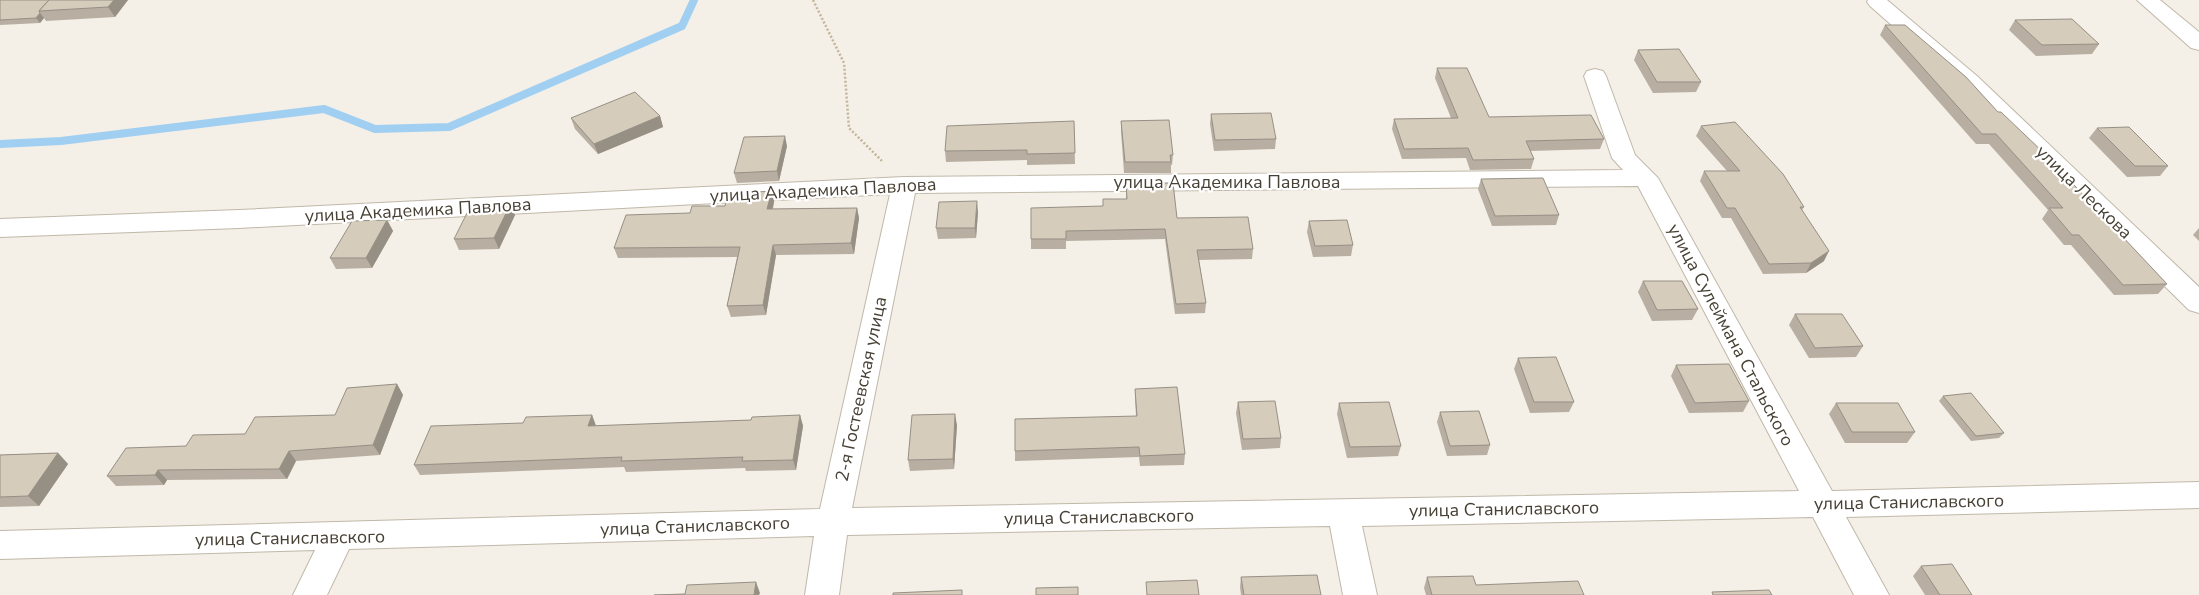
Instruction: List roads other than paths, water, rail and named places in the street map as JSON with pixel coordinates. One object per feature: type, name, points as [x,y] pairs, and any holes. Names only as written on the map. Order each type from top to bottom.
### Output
[{"type":"street","points":[[2148,0],[2199,42]]},
{"type":"street","name":"улица Лескова","points":[[1877,2],[1969,81],[2199,304]]},
{"type":"street","name":"улица Сулеймана Стальского","points":[[1595,76],[1624,158],[1646,178],[1872,595]]},
{"type":"street","name":"улица Академика Павлова","points":[[0,228],[238,219],[904,184],[1646,178]]},
{"type":"street","name":"2-я Гостеевская улица","points":[[822,595],[833,522],[904,184]]},
{"type":"street","name":"улица Станиславского","points":[[0,545],[833,522],[1822,504],[2199,495]]},
{"type":"street","points":[[1343,512],[1360,595]]},
{"type":"street","points":[[310,595],[338,537]]},
{"type":"waterway","points":[[0,144],[61,141],[324,109],[375,129],[449,127],[682,26],[694,0]]}]
